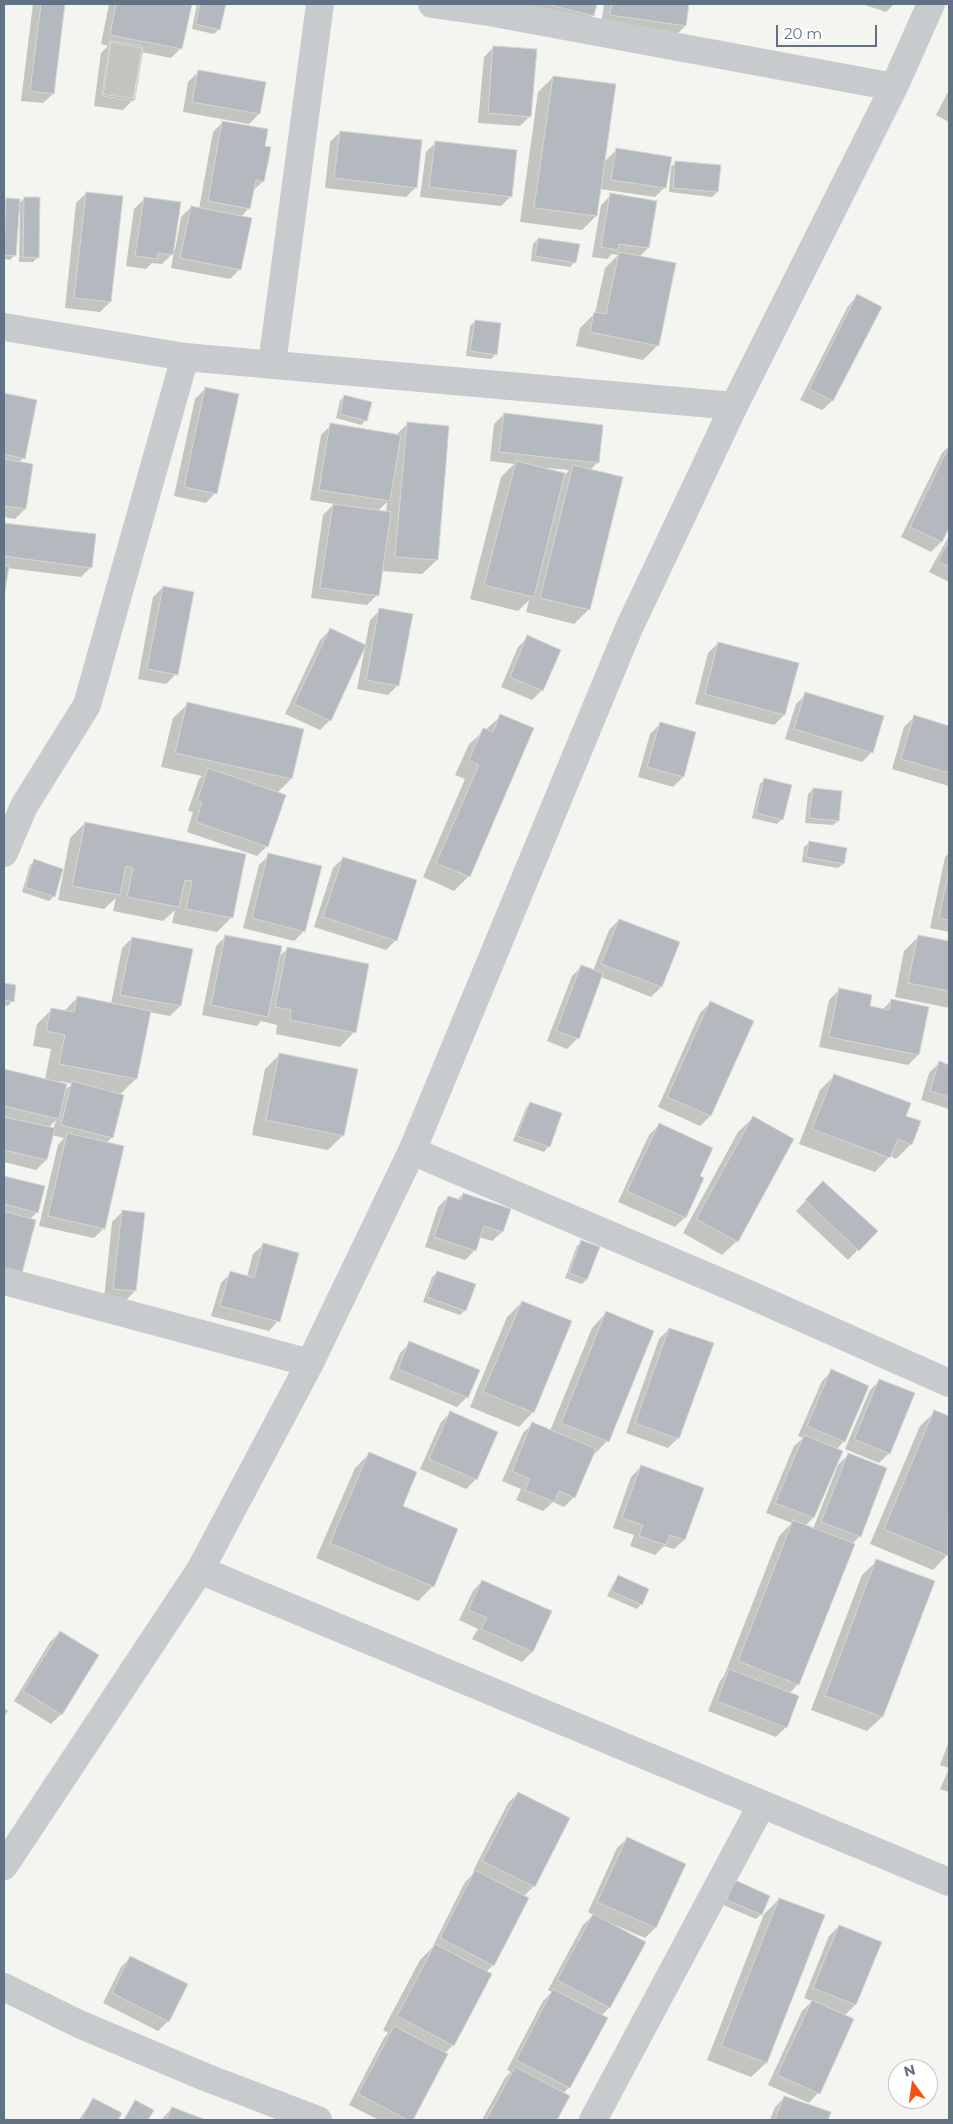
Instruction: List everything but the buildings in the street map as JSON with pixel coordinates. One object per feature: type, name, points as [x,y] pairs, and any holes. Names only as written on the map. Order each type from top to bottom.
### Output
[{"type":"street","points":[[272,364],[320,4]]},
{"type":"street","points":[[432,4],[490,8],[894,87]]},
{"type":"street","points":[[4,1866],[200,1570],[310,1363],[412,1151],[628,628],[734,406],[894,87],[931,4]]},
{"type":"street","points":[[4,327],[185,357],[734,406]]},
{"type":"street","points":[[4,852],[24,806],[87,705],[185,357]]},
{"type":"street","points":[[412,1151],[746,1293],[949,1383]]},
{"type":"street","points":[[4,1281],[310,1363]]},
{"type":"street","points":[[200,1570],[949,1882]]},
{"type":"street","points":[[593,2120],[762,1804]]},
{"type":"street","points":[[4,1987],[80,2024],[187,2070],[318,2120]]}]
